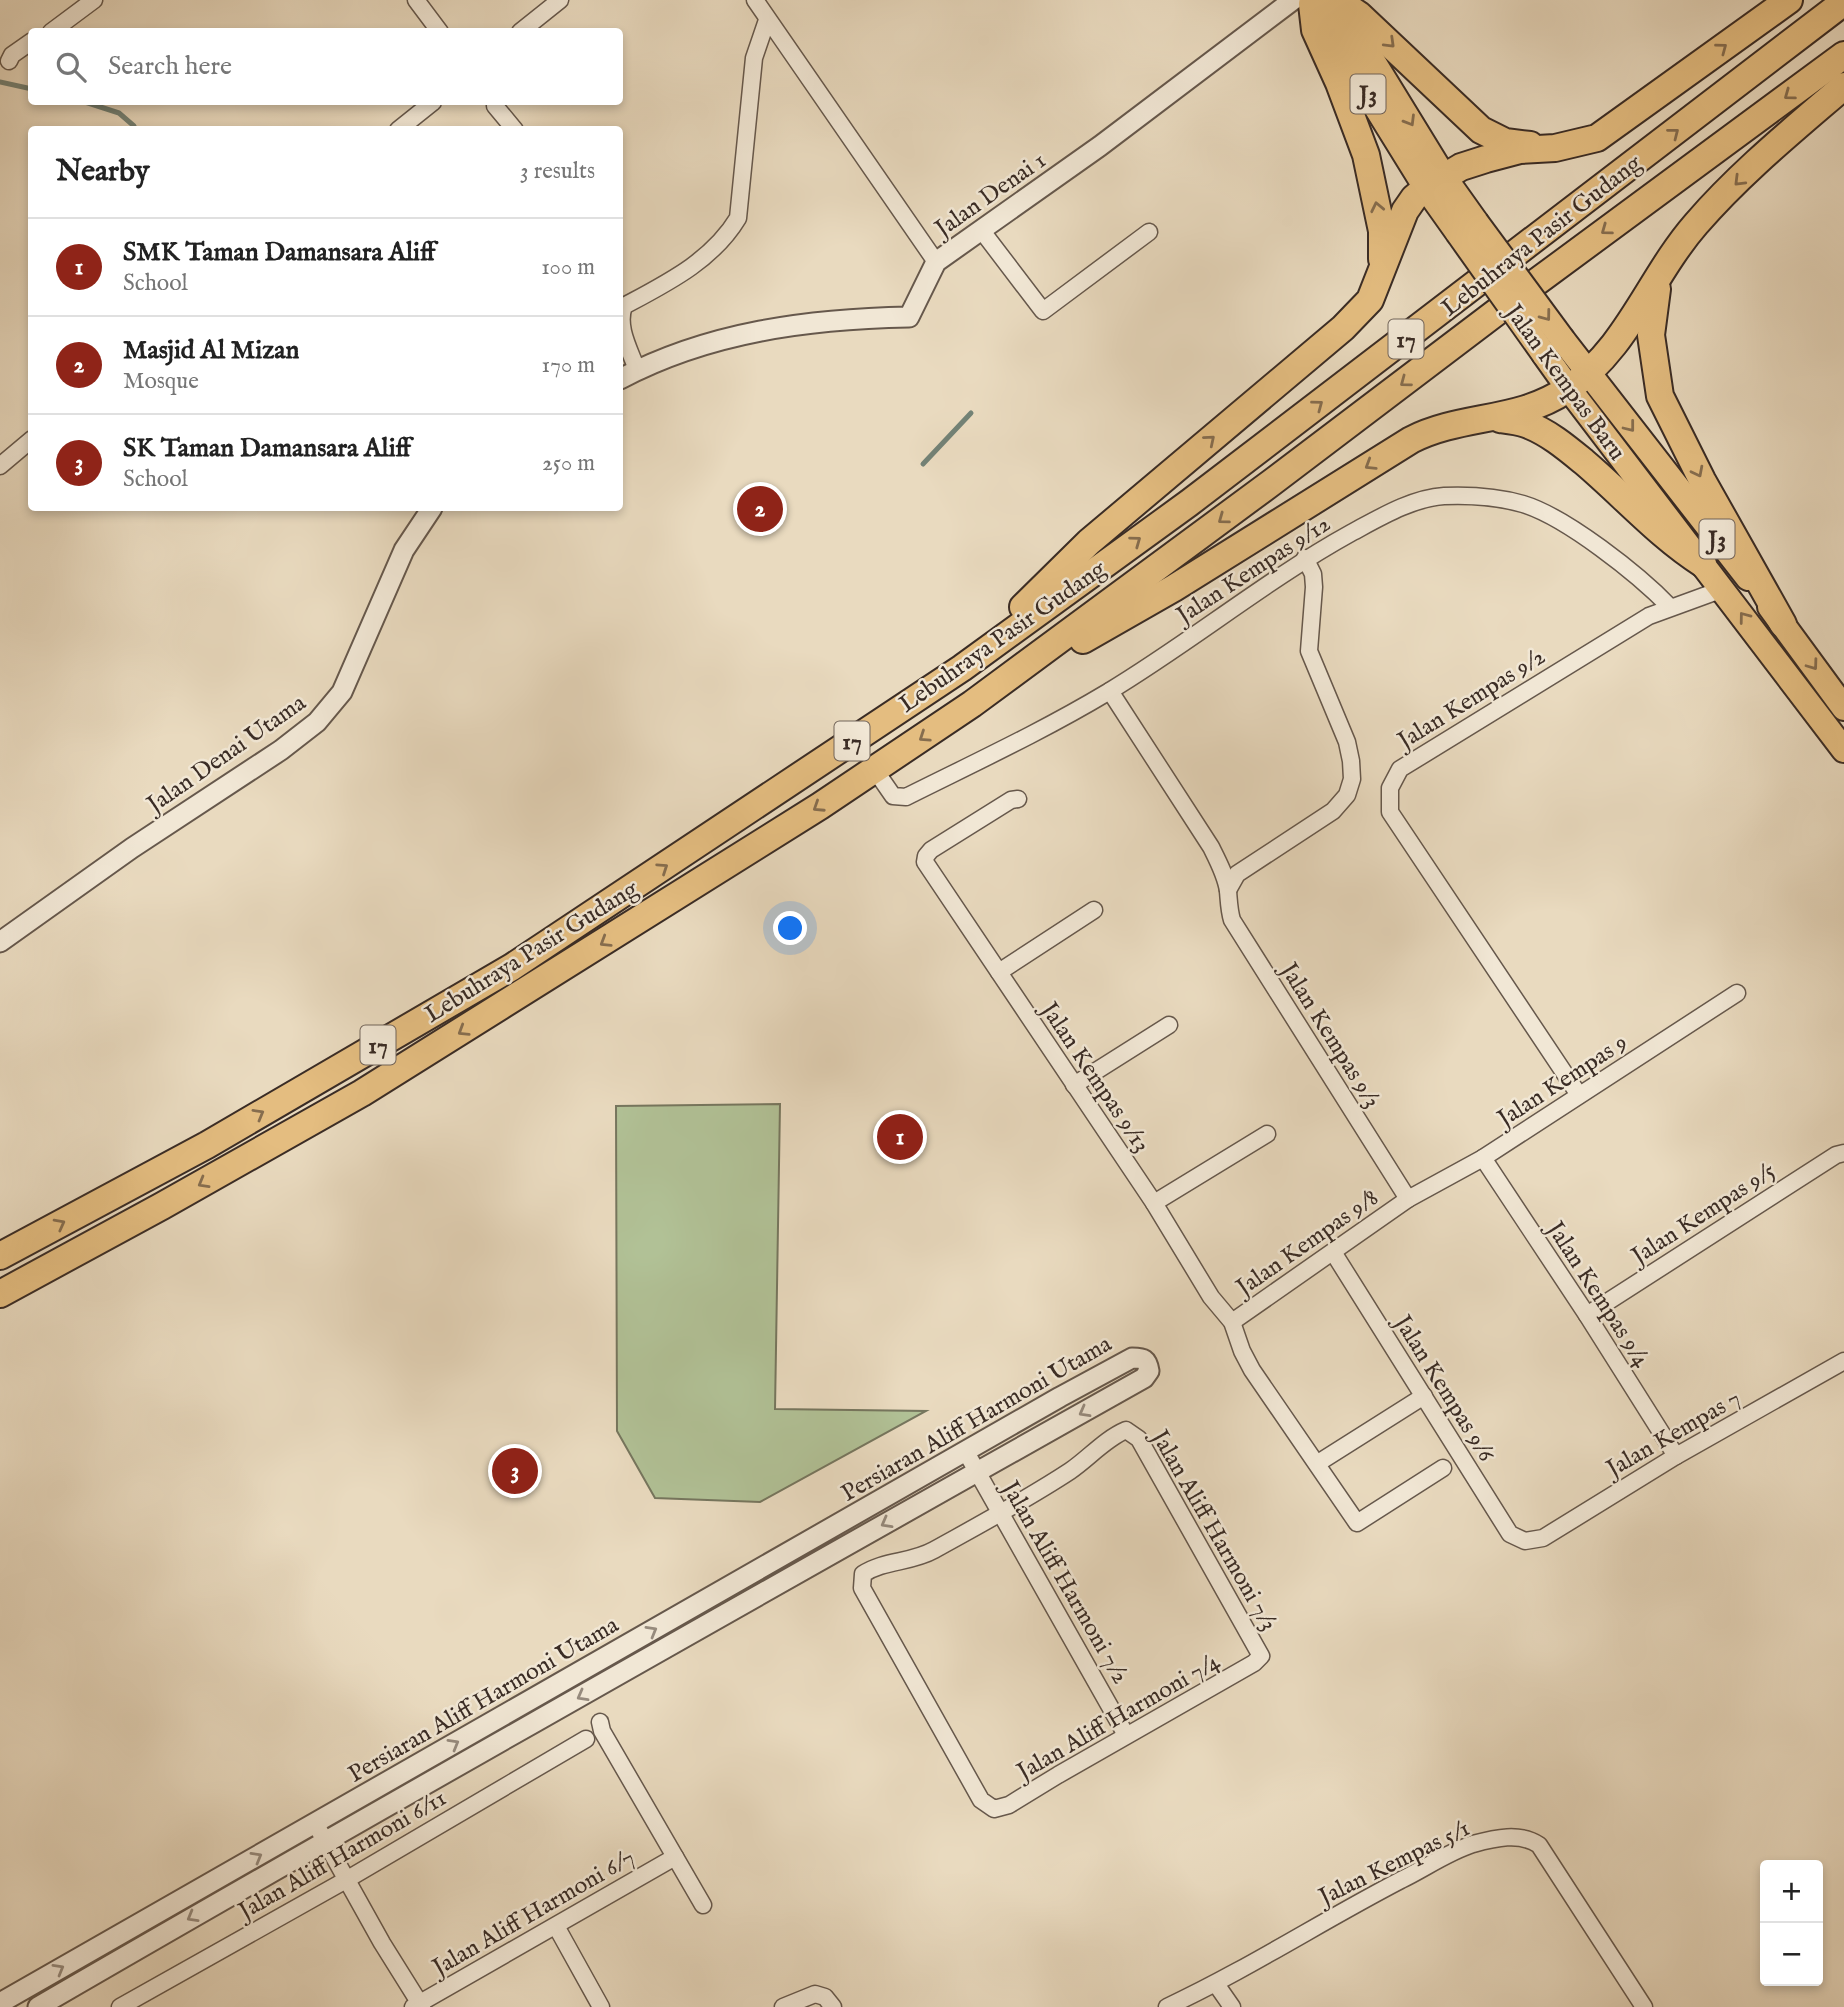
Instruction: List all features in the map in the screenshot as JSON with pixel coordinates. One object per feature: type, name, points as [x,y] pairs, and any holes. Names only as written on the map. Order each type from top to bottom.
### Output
[{"type":"highway","points":[[962,668],[1089,542],[1343,328],[1370,300],[1405,211],[1414,198],[1461,167],[1520,150],[1555,148],[1597,138],[1789,0]]},
{"type":"highway","points":[[1381,275],[1382,231],[1366,155],[1339,83],[1315,30],[1317,1],[1359,15],[1481,130],[1505,142],[1555,148]]},
{"type":"highway","name":"Lebuhraya Pasir Gudang","points":[[0,1256],[207,1145],[512,967],[962,668],[1200,495],[1844,2]]},
{"type":"highway","name":"Lebuhraya Pasir Gudang","points":[[0,1294],[362,1093],[875,770],[972,704],[1844,55]]},
{"type":"highway","points":[[972,704],[1174,588],[1411,440],[1432,429],[1531,409],[1578,381],[1625,333],[1663,267],[1696,224],[1753,166],[1844,86]]},
{"type":"highway","points":[[1663,267],[1654,303],[1651,335],[1660,396],[1702,480],[1783,624]]},
{"type":"highway","points":[[1497,418],[1525,424],[1544,432],[1566,447],[1678,548],[1703,564]]},
{"type":"main road","name":"Jalan Kempas Baru","points":[[1317,1],[1435,182],[1578,381],[1703,564],[1844,750]]},
{"type":"main road","name":"Jalan Kempas Baru","points":[[1578,381],[1783,624],[1844,708]]},
{"type":"street","points":[[56,28],[94,0]]},
{"type":"street","points":[[416,0],[437,28]]},
{"type":"street","points":[[525,28],[560,0]]},
{"type":"street","name":"Jalan Denai 1","points":[[755,0],[936,262],[1317,1]]},
{"type":"street","points":[[623,309],[624,306],[673,280],[703,258],[728,235],[738,218],[754,58],[767,20]]},
{"type":"street","points":[[9,61],[12,55],[28,44]]},
{"type":"street","points":[[403,126],[429,105]]},
{"type":"street","points":[[495,105],[512,126]]},
{"type":"street","points":[[982,231],[1042,311],[1149,232]]},
{"type":"street","points":[[623,335],[628,375],[676,353],[752,331],[849,318],[909,317],[936,262]]},
{"type":"street","points":[[0,466],[28,442]]},
{"type":"street","name":"Jalan Kempas 9/12","points":[[875,770],[893,796],[906,797],[1057,722],[1110,691],[1305,558],[1381,516],[1441,496],[1473,496],[1523,504],[1563,523],[1648,584],[1670,607]]},
{"type":"street","name":"Jalan Denai Utama","points":[[0,942],[132,848],[271,757],[317,722],[342,692],[404,550],[430,511]]},
{"type":"street","points":[[1228,890],[1237,874],[1333,811],[1347,795],[1352,779],[1352,761],[1347,742],[1309,651],[1314,587],[1313,574],[1305,558]]},
{"type":"street","name":"Jalan Kempas 9/2","points":[[1579,1095],[1390,812],[1390,788],[1400,769],[1628,628],[1670,607],[1723,589]]},
{"type":"street","name":"Jalan Kempas 9/3","points":[[1110,691],[1211,847],[1228,890],[1227,904],[1232,920],[1408,1199]]},
{"type":"street","name":"Jalan Kempas 9/13","points":[[1018,799],[1011,800],[931,850],[925,862],[1154,1203],[1210,1297],[1232,1322]]},
{"type":"street","points":[[999,972],[1094,910]]},
{"type":"street","name":"Jalan Kempas 9","points":[[1408,1199],[1483,1158],[1737,993]]},
{"type":"street","points":[[1074,1085],[1169,1025]]},
{"type":"street","points":[[1154,1203],[1267,1134]]},
{"type":"street","name":"Jalan Kempas 9/5","points":[[1587,1315],[1836,1154],[1844,1153]]},
{"type":"street","name":"Jalan Kempas 9/4","points":[[1483,1158],[1676,1456]]},
{"type":"street","name":"Jalan Kempas 9/8","points":[[1232,1322],[1408,1199]]},
{"type":"street","name":"Jalan Kempas 9/6","points":[[1333,1252],[1510,1534],[1525,1541]]},
{"type":"street","points":[[1232,1322],[1252,1370],[1357,1523],[1443,1468]]},
{"type":"street","name":"Persiaran Aliff Harmoni Utama","points":[[0,2003],[320,1832],[667,1648],[736,1606],[1144,1378],[1149,1371],[1147,1362],[1143,1358],[1132,1358],[966,1452],[320,1832],[38,2007]]},
{"type":"street","name":"Jalan Kempas 7","points":[[1525,1541],[1543,1538],[1676,1456],[1844,1362]]},
{"type":"street","points":[[1318,1463],[1424,1396]]},
{"type":"street","name":"Jalan Aliff Harmoni 7/3","points":[[999,1512],[1068,1473],[1094,1455],[1112,1436],[1126,1430],[1139,1439],[1261,1656]]},
{"type":"street","name":"Jalan Aliff Harmoni 7/2","points":[[966,1452],[1126,1735]]},
{"type":"street","name":"Jalan Aliff Harmoni 7/4","points":[[999,1512],[930,1553],[905,1561],[874,1566],[863,1574],[862,1588],[981,1800],[994,1809],[1009,1805],[1126,1735],[1232,1677],[1261,1656]]},
{"type":"street","points":[[600,1722],[703,1905]]},
{"type":"street","name":"Jalan Aliff Harmoni 6/11","points":[[120,2007],[346,1880],[586,1739]]},
{"type":"street","points":[[320,1832],[418,2006]]},
{"type":"street","name":"Jalan Kempas 5/1","points":[[1167,2007],[1216,1984],[1359,1902],[1471,1845],[1519,1837],[1531,1839],[1539,1846],[1644,2007]]},
{"type":"street","name":"Jalan Aliff Harmoni 6/7","points":[[418,2006],[675,1857]]},
{"type":"street","points":[[556,1926],[601,2007]]},
{"type":"street","points":[[1216,1984],[1232,2007]]},
{"type":"street","points":[[783,2007],[815,1994],[825,1997],[833,2007]]},
{"type":"green space","points":[[780,1104],[775,1409],[926,1411],[760,1502],[655,1498],[617,1431],[616,1106]]},
{"type":"waterway","points":[[0,82],[28,88]]},
{"type":"waterway","points":[[94,105],[119,113],[134,126]]},
{"type":"waterway","points":[[923,464],[971,413]]},
{"type":"place","name":"Masjid Al Mizan","points":[[760,509]]},
{"type":"place","name":"SMK Taman Damansara Aliff","points":[[900,1137]]},
{"type":"place","name":"SK Taman Damansara Aliff","points":[[515,1471]]}]
